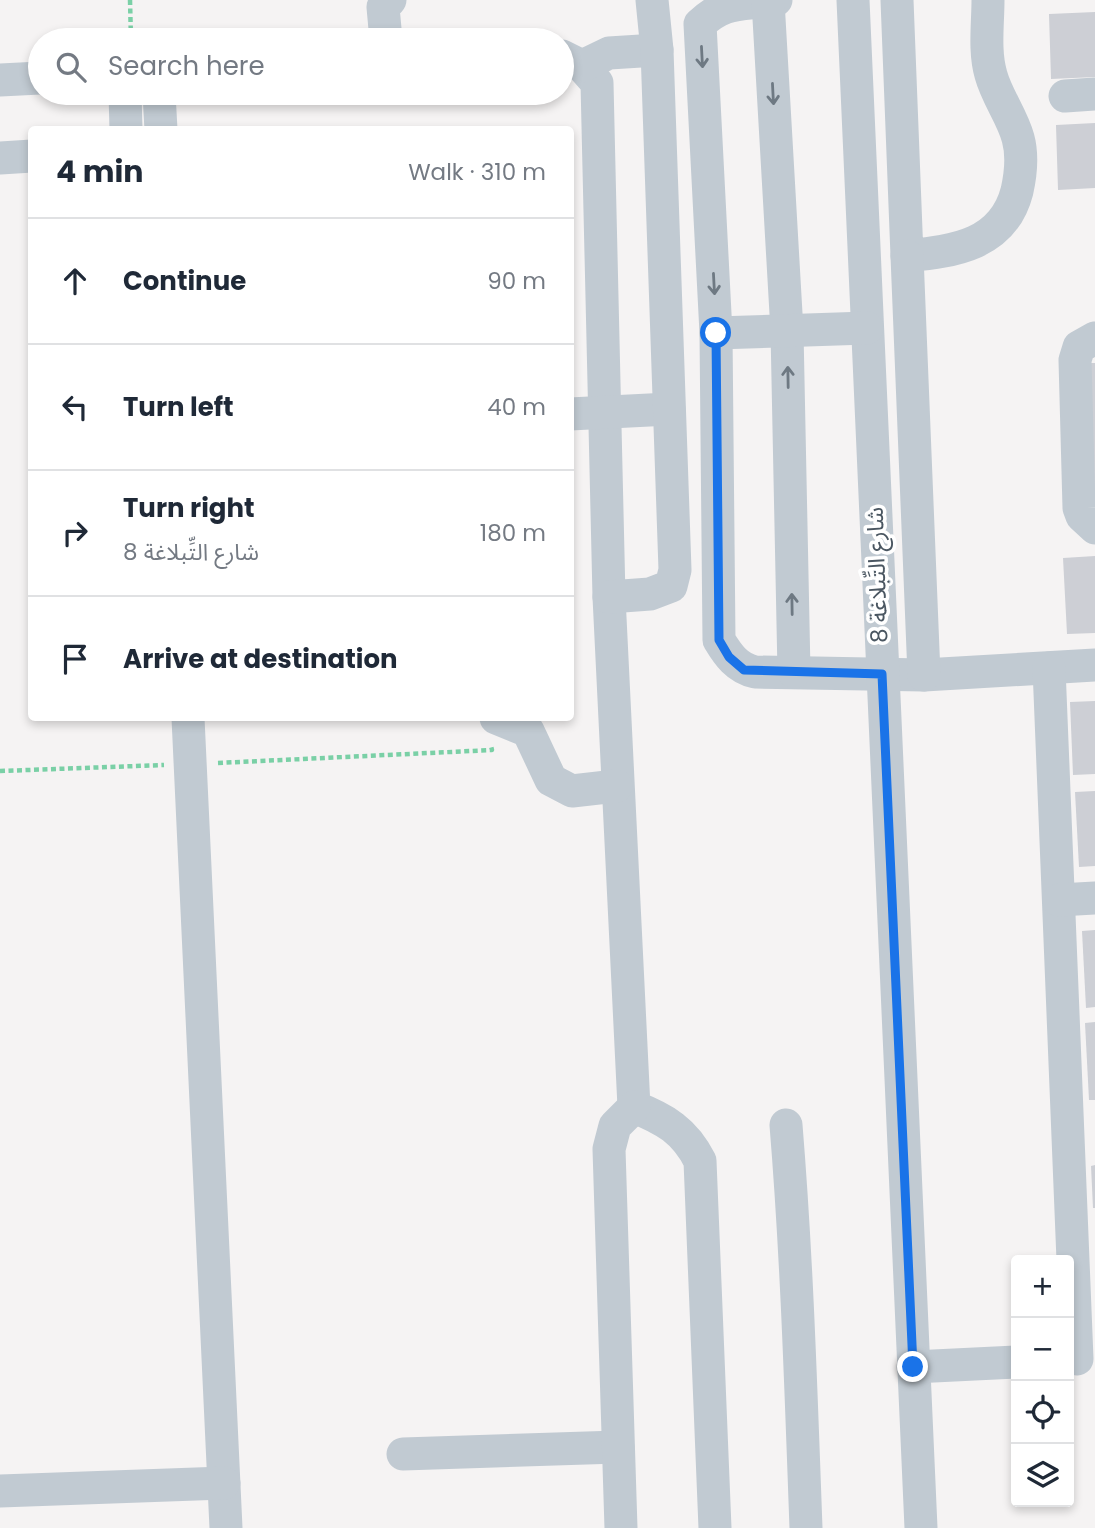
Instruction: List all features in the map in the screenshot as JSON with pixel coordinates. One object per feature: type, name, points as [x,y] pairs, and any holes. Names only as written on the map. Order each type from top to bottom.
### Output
[{"type":"street","points":[[385,28],[383,7],[390,0]]},
{"type":"street","points":[[609,597],[650,594],[671,586],[675,570],[657,50],[652,0]]},
{"type":"street","name":"شارع التِّبلاغة 8","points":[[853,0],[921,1528]]},
{"type":"street","points":[[897,0],[925,675]]},
{"type":"street","points":[[907,256],[969,246],[996,229],[1014,202],[1022,172],[1021,155],[1018,138],[989,67],[988,0]]},
{"type":"street","points":[[794,672],[787,331],[772,1],[724,3],[715,8],[700,24],[716,333],[719,640],[729,657],[744,670],[794,672],[925,675],[1095,666]]},
{"type":"street","points":[[574,61],[609,53],[657,50]]},
{"type":"street","points":[[574,63],[597,83],[609,597],[634,1107],[615,1126],[609,1149],[621,1528]]},
{"type":"street","points":[[0,80],[28,79]]},
{"type":"street","points":[[125,105],[126,126]]},
{"type":"street","points":[[160,105],[161,126]]},
{"type":"street","points":[[0,158],[28,156]]},
{"type":"street","points":[[716,333],[867,328]]},
{"type":"street","points":[[1095,338],[1079,347],[1076,360],[1079,508],[1082,516],[1095,528]]},
{"type":"street","points":[[574,414],[669,409]]},
{"type":"street","points":[[1049,668],[1059,900],[1082,1141],[1080,1359]]},
{"type":"street","points":[[188,721],[226,1528]]},
{"type":"street","points":[[493,728],[528,731],[551,780],[572,791],[617,786]]},
{"type":"street","points":[[1059,900],[1095,898]]},
{"type":"street","points":[[634,1107],[660,1118],[690,1141],[700,1161],[715,1528]]},
{"type":"street","points":[[786,1125],[798,1274],[797,1331],[806,1528]]},
{"type":"street","points":[[913,1367],[1011,1362]]},
{"type":"street","points":[[403,1454],[618,1447]]},
{"type":"street","points":[[0,1491],[224,1483]]},
{"type":"path","points":[[130,0],[131,28]]},
{"type":"path","points":[[0,771],[492,750],[493,728]]},
{"type":"building","points":[[1095,12],[1095,77],[1051,79],[1049,14]]},
{"type":"building","points":[[1095,123],[1095,188],[1058,190],[1056,125]]},
{"type":"building","points":[[1083,363],[1095,363],[1095,510]]},
{"type":"building","points":[[1095,556],[1095,633],[1067,634],[1063,558]]},
{"type":"building","points":[[1095,701],[1095,774],[1073,775],[1070,702]]},
{"type":"building","points":[[1095,791],[1095,866],[1079,867],[1075,792]]},
{"type":"building","points":[[1095,930],[1095,1007],[1086,1008],[1082,931]]},
{"type":"building","points":[[1095,1022],[1095,1100],[1089,1100],[1085,1023]]},
{"type":"building","points":[[1095,1165],[1095,1208],[1093,1208],[1091,1166]]},
{"type":"route","points":[[716,333],[719,640],[729,657],[744,670],[882,674],[913,1367]]}]
